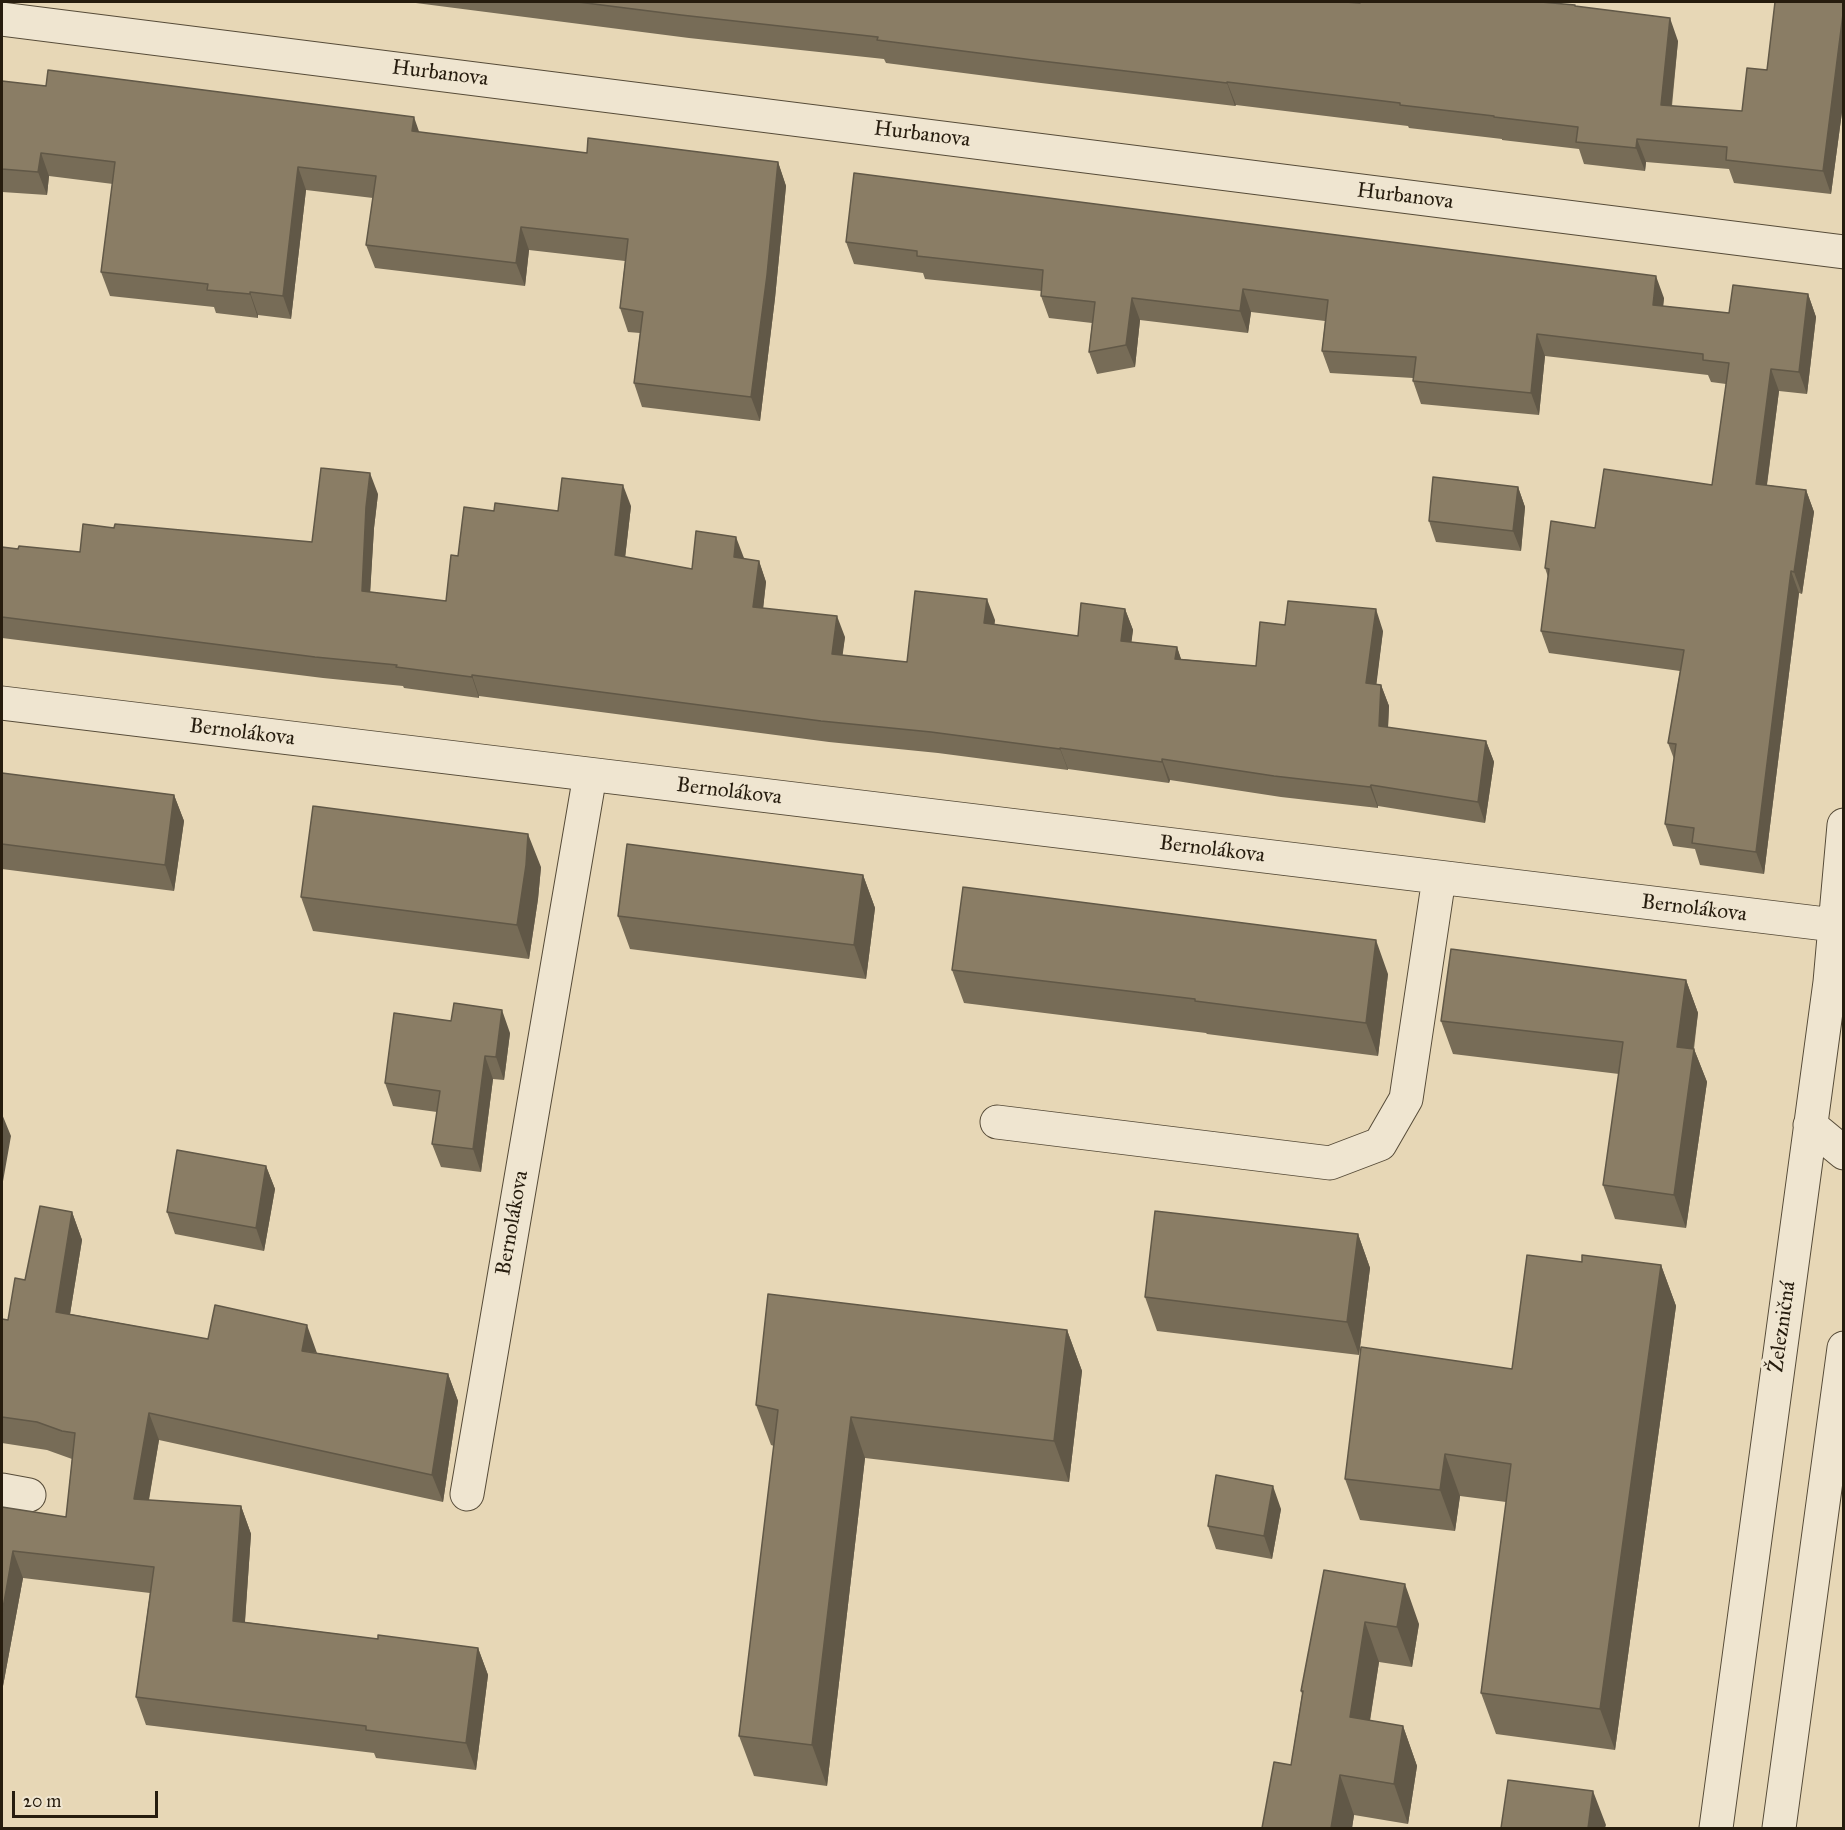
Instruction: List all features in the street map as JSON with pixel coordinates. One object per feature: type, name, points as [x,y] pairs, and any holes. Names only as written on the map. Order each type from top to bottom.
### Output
[{"type":"street","name":"Hurbanova","points":[[2,19],[1844,252]]},
{"type":"street","name":"Bernolákova","points":[[2,704],[1834,925]]},
{"type":"street","name":"Bernolákova","points":[[467,1494],[590,775]]},
{"type":"street","name":"Železničná","points":[[1716,1828],[1831,973],[1844,825]]},
{"type":"street","points":[[997,1122],[1330,1163],[1380,1144],[1406,1099],[1439,878]]},
{"type":"street","points":[[1810,1125],[1844,1153]]},
{"type":"street","points":[[1779,1828],[1844,1348]]},
{"type":"building","points":[[578,2],[1541,2],[1575,5],[1670,18],[1661,105],[1742,111],[1747,68],[1767,70],[1775,2],[1844,2],[1844,6],[1823,171],[1726,160],[1727,147],[1637,139],[1636,148],[1576,142],[1578,127],[1400,105],[1400,103],[877,40],[878,37]]},
{"type":"building","points":[[48,70],[414,117],[412,131],[587,153],[588,138],[778,162],[767,275],[751,397],[634,383],[643,312],[620,308],[628,239],[521,227],[516,263],[366,245],[376,176],[298,167],[283,296],[207,290],[208,284],[101,272],[115,162],[41,153],[38,172],[2,169],[2,81],[46,86]]},
{"type":"building","points":[[854,173],[1656,276],[1653,305],[1729,313],[1733,285],[1808,294],[1799,372],[1771,369],[1756,484],[1806,490],[1794,572],[1791,571],[1756,852],[1692,843],[1694,828],[1665,824],[1676,744],[1668,743],[1684,650],[1541,631],[1549,569],[1545,568],[1551,521],[1595,528],[1604,469],[1712,485],[1729,363],[1703,360],[1703,354],[1537,334],[1531,393],[1413,381],[1416,357],[1322,351],[1328,300],[1243,289],[1240,311],[1132,298],[1126,345],[1089,352],[1095,302],[1041,296],[1043,270],[917,256],[917,251],[846,242]]},
{"type":"building","points":[[321,468],[370,473],[362,591],[446,601],[451,555],[458,556],[464,507],[494,511],[495,503],[558,511],[562,478],[623,485],[615,555],[692,569],[696,531],[736,537],[734,557],[759,561],[753,607],[837,616],[832,654],[907,662],[915,591],[987,599],[984,623],[1078,636],[1081,603],[1125,609],[1121,641],[1177,647],[1175,659],[1256,666],[1260,622],[1285,625],[1288,601],[1376,609],[1366,683],[1381,685],[1379,726],[1486,741],[1478,802],[1371,785],[1370,787],[1274,776],[1162,759],[1162,762],[931,732],[821,721],[396,667],[397,665],[315,657],[2,617],[2,547],[18,549],[19,546],[80,552],[83,524],[114,528],[115,524],[312,542]]},
{"type":"building","points":[[1433,477],[1518,487],[1513,531],[1429,521]]},
{"type":"building","points":[[2,773],[174,795],[165,865],[2,844]]},
{"type":"building","points":[[313,806],[528,834],[517,925],[301,897]]},
{"type":"building","points":[[627,844],[863,875],[854,945],[618,916]]},
{"type":"building","points":[[963,887],[1376,940],[1366,1023],[1195,1001],[1195,999],[952,970]]},
{"type":"building","points":[[1451,949],[1686,980],[1677,1047],[1694,1049],[1674,1195],[1603,1185],[1623,1042],[1441,1021]]},
{"type":"building","points":[[454,1003],[502,1010],[496,1057],[485,1056],[473,1149],[432,1144],[440,1091],[385,1083],[394,1013],[451,1021]]},
{"type":"building","points":[[177,1150],[266,1166],[256,1228],[167,1212]]},
{"type":"building","points":[[40,1206],[72,1212],[56,1312],[208,1339],[215,1305],[307,1325],[302,1351],[448,1374],[432,1475],[149,1413],[134,1499],[241,1506],[233,1621],[378,1639],[378,1635],[478,1648],[466,1743],[366,1730],[366,1726],[136,1697],[154,1567],[13,1551],[2,1614],[2,1507],[66,1517],[75,1433],[37,1422],[2,1417],[2,1319],[8,1320],[15,1278],[25,1280]]},
{"type":"building","points":[[1155,1211],[1358,1234],[1347,1322],[1145,1297]]},
{"type":"building","points":[[1527,1255],[1582,1262],[1582,1255],[1661,1265],[1600,1709],[1481,1693],[1511,1464],[1445,1454],[1440,1490],[1345,1479],[1361,1347],[1512,1369]]},
{"type":"building","points":[[768,1294],[1067,1330],[1054,1441],[851,1417],[812,1745],[739,1736],[778,1410],[756,1405]]},
{"type":"building","points":[[1216,1475],[1273,1486],[1264,1536],[1208,1526]]},
{"type":"building","points":[[1324,1570],[1405,1584],[1397,1627],[1365,1622],[1350,1717],[1403,1726],[1394,1784],[1340,1775],[1331,1828],[1262,1828],[1274,1762],[1291,1765],[1303,1691],[1301,1691]]},
{"type":"building","points":[[1508,1780],[1593,1791],[1588,1828],[1501,1828]]}]
